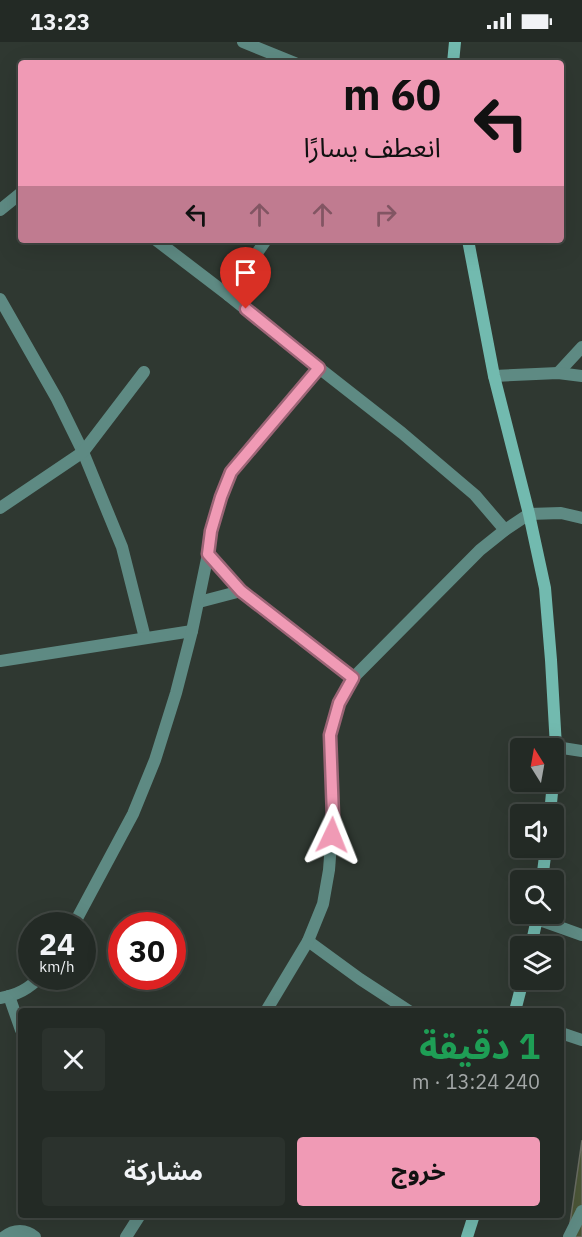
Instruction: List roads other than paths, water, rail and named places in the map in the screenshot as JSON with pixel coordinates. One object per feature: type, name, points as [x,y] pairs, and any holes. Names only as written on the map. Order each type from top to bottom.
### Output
[{"type":"street","points":[[243,42],[288,60]]},
{"type":"street","points":[[453,60],[454,42]]},
{"type":"street","points":[[0,210],[18,195]]},
{"type":"street","points":[[160,243],[402,433],[475,495],[505,530]]},
{"type":"street","points":[[228,295],[264,243]]},
{"type":"street","points":[[469,243],[494,376],[545,588],[555,738]]},
{"type":"street","points":[[1,303],[57,399],[83,452],[122,547],[145,638]]},
{"type":"street","points":[[558,373],[582,347]]},
{"type":"street","points":[[80,912],[133,814],[155,760],[176,693],[199,603],[211,531],[231,472],[319,368]]},
{"type":"street","points":[[0,508],[83,452],[144,372]]},
{"type":"street","points":[[494,376],[558,373],[582,376]]},
{"type":"street","points":[[268,1008],[308,941],[323,904],[329,870],[333,817],[330,735],[339,703],[353,678],[480,550],[505,530],[529,514],[561,513],[582,518]]},
{"type":"street","points":[[208,554],[241,591],[353,678]]},
{"type":"street","points":[[199,603],[241,591]]},
{"type":"street","points":[[0,661],[192,631]]},
{"type":"street","points":[[564,748],[582,751]]},
{"type":"street","points":[[557,924],[582,935]]},
{"type":"street","points":[[308,941],[404,1008]]},
{"type":"street","points":[[18,1024],[4,997],[25,990]]},
{"type":"street","points":[[516,1008],[520,990]]},
{"type":"street","points":[[564,1034],[582,1040]]},
{"type":"street","points":[[569,1237],[582,1211]]},
{"type":"street","points":[[126,1237],[138,1218]]},
{"type":"street","points":[[467,1237],[473,1218]]},
{"type":"street","points":[[4,1237],[18,1230],[31,1233],[35,1237]]}]
